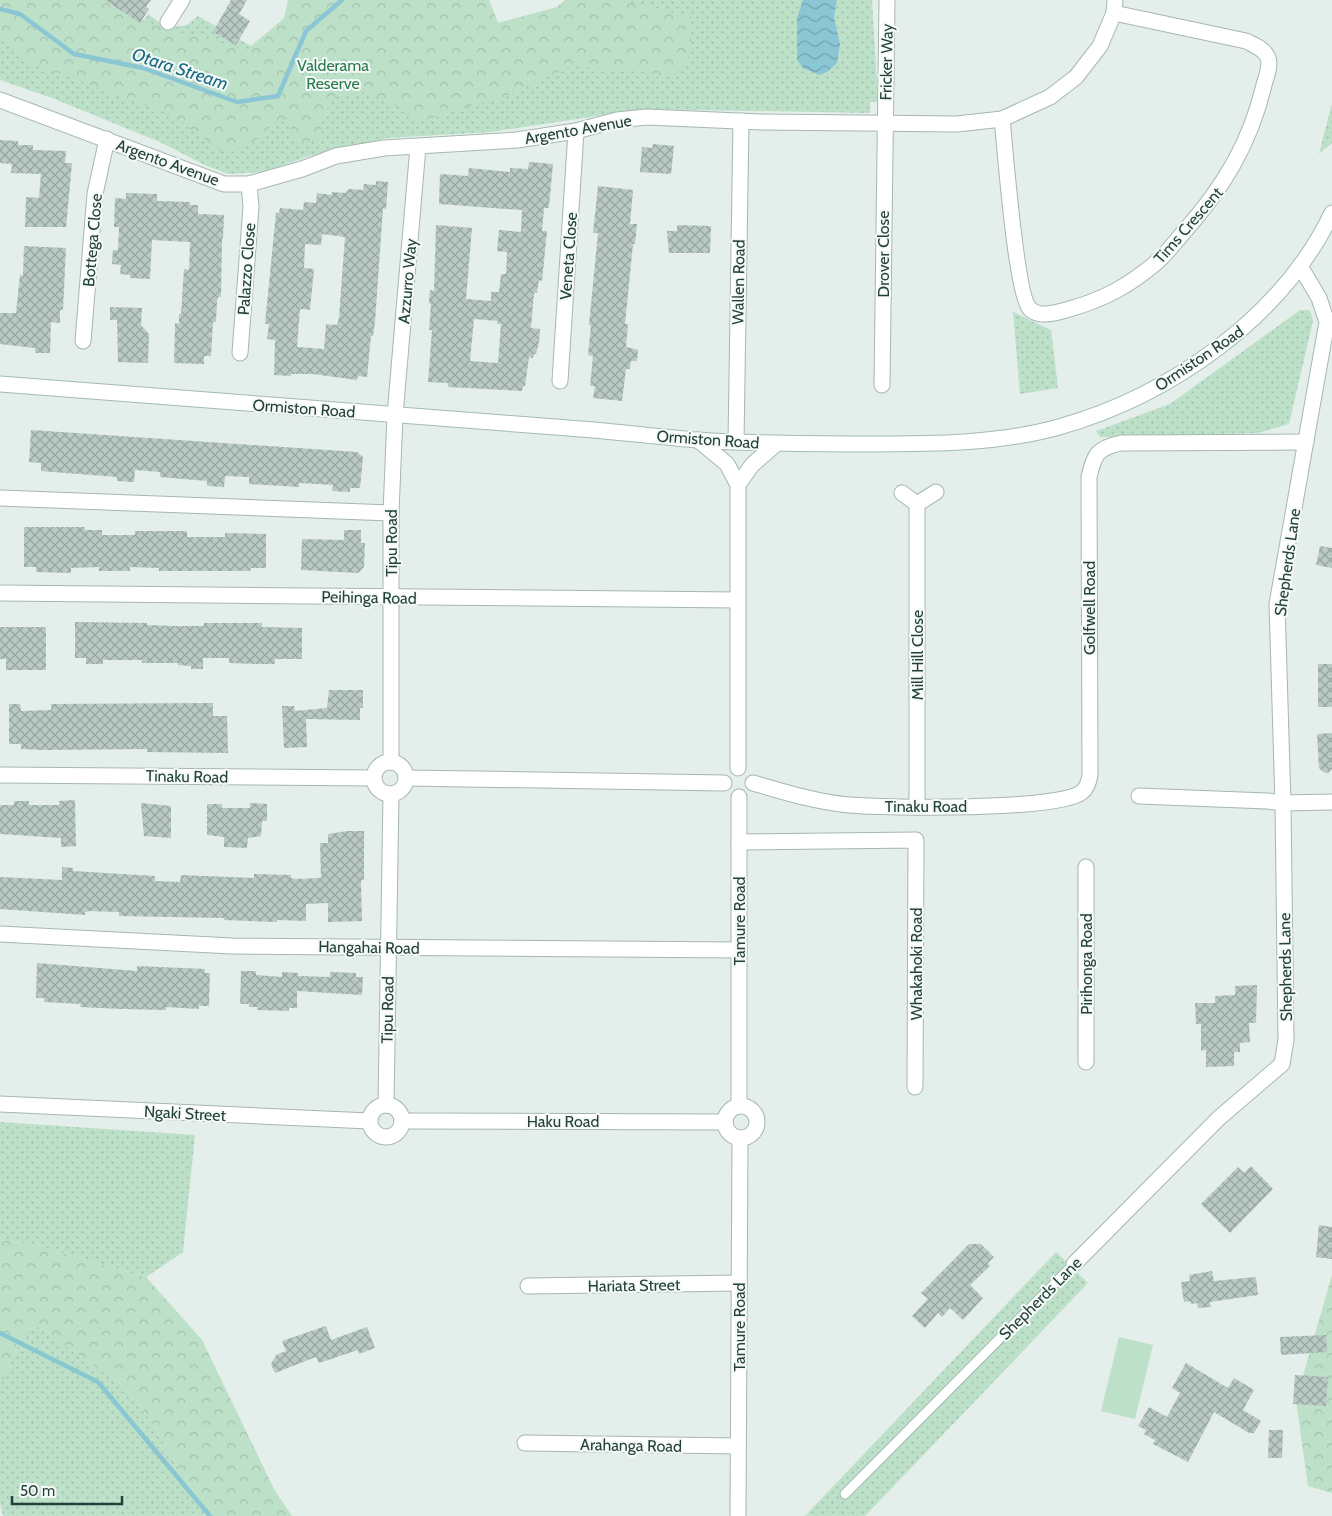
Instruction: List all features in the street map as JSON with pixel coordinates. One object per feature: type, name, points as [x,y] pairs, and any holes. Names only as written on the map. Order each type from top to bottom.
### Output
[{"type":"street","points":[[168,22],[182,0]]},
{"type":"street","name":"Fricker Way","points":[[884,123],[887,0]]},
{"type":"street","name":"Argento Avenue","points":[[0,100],[206,178],[224,184],[249,184],[302,169],[336,156],[384,148],[517,140],[576,131],[617,120],[647,117],[741,121],[957,124],[1002,119],[1050,97],[1076,77],[1100,46],[1114,7]]},
{"type":"street","name":"Tims Crescent","points":[[1002,119],[1016,254],[1023,296],[1030,309],[1044,315],[1076,308],[1118,292],[1159,260],[1206,208],[1225,181],[1245,141],[1261,98],[1269,62],[1260,48],[1246,41],[1114,7]]},
{"type":"street","name":"Wallen Road","points":[[736,442],[741,121]]},
{"type":"street","name":"Drover Close","points":[[882,385],[884,123]]},
{"type":"street","name":"Veneta Close","points":[[560,381],[576,131]]},
{"type":"street","name":"Bottega Close","points":[[83,341],[95,194],[107,139]]},
{"type":"street","name":"Azzurro Way","points":[[395,415],[418,147]]},
{"type":"street","name":"Palazzo Close","points":[[240,353],[251,207],[249,184]]},
{"type":"street","name":"Ormiston Road","points":[[0,384],[698,440],[776,444],[906,444],[989,440],[1058,427],[1133,400],[1170,382],[1246,326],[1300,266],[1332,213]]},
{"type":"street","name":"Shepherds Lane","points":[[1074,1264],[1219,1118],[1282,1064],[1286,1040],[1283,803],[1277,604],[1327,322],[1319,298],[1300,266]]},
{"type":"street","name":"Tipu Road","points":[[391,762],[391,513],[395,415]]},
{"type":"street","points":[[698,440],[727,464],[738,485],[738,768]]},
{"type":"street","name":"Golfwell Road","points":[[1090,775],[1089,477],[1093,462],[1105,446],[1120,442],[1306,442]]},
{"type":"street","points":[[738,485],[752,465],[776,444]]},
{"type":"street","points":[[902,492],[917,504],[936,492]]},
{"type":"street","points":[[0,498],[391,513]]},
{"type":"street","name":"Mill Hill Close","points":[[917,504],[917,807]]},
{"type":"street","name":"Peihinga Road","points":[[0,593],[738,600]]},
{"type":"street","points":[[391,762],[400,765],[407,778],[404,787],[391,794],[377,788],[374,778],[381,765],[391,762]]},
{"type":"street","points":[[738,768],[750,774],[753,783],[747,794],[738,797],[727,791],[724,783],[730,771],[738,768]]},
{"type":"street","name":"Tinaku Road","points":[[0,774],[374,778]]},
{"type":"street","name":"Tinaku Road","points":[[753,783],[800,796],[848,805],[917,807],[1028,804],[1056,801],[1082,792],[1088,785],[1090,775]]},
{"type":"street","points":[[407,778],[724,783]]},
{"type":"street","name":"Tipu Road","points":[[386,1105],[391,794]]},
{"type":"street","points":[[1139,796],[1283,803],[1332,802]]},
{"type":"street","name":"Tamure Road","points":[[738,797],[738,1106]]},
{"type":"street","name":"Whakahoki Road","points":[[739,842],[916,840],[915,1087]]},
{"type":"street","name":"Pirihonga Road","points":[[1086,867],[1086,1062]]},
{"type":"street","name":"Hangahai Road","points":[[0,934],[232,946],[739,950]]},
{"type":"street","name":"Ngaki Street","points":[[0,1104],[369,1121]]},
{"type":"street","points":[[386,1105],[399,1112],[402,1121],[399,1130],[386,1138],[376,1135],[369,1121],[372,1111],[386,1105]]},
{"type":"street","points":[[738,1106],[752,1109],[757,1121],[752,1133],[740,1138],[729,1133],[725,1122],[727,1113],[738,1106]]},
{"type":"street","name":"Haku Road","points":[[402,1121],[725,1122]]},
{"type":"street","name":"Tamure Road","points":[[738,1516],[740,1138]]},
{"type":"street","name":"Hariata Street","points":[[528,1286],[739,1283]]},
{"type":"street","name":"Arahanga Road","points":[[525,1443],[738,1446]]},
{"type":"lane","name":"Shepherds Lane","points":[[844,1494],[1074,1264]]},
{"type":"green space","name":"Valderama Reserve","points":[[0,0],[113,0],[144,20],[148,14],[167,28],[187,25],[198,16],[251,46],[306,0],[489,0],[498,23],[611,0],[872,0],[878,102],[870,102],[870,113],[642,109],[491,132],[388,138],[309,156],[264,172],[228,174],[205,165],[160,142],[52,98],[0,80]]},
{"type":"green space","points":[[0,0],[109,0],[142,22],[251,51],[284,18],[288,0],[489,0],[498,23],[557,7],[565,0],[620,0],[691,17],[691,45],[685,69],[661,79],[648,72],[571,66],[506,96],[422,121],[400,107],[364,92],[335,97],[321,118],[322,138],[295,145],[288,118],[271,126],[252,144],[222,152],[170,114],[21,60],[0,36]]},
{"type":"green space","points":[[1332,103],[1332,143],[1319,154]]},
{"type":"green space","points":[[1300,310],[1310,310],[1313,321],[1289,424],[1258,433],[1100,437],[1096,431],[1170,404]]},
{"type":"green space","points":[[1013,312],[1051,330],[1058,388],[1020,394]]},
{"type":"green space","points":[[0,1122],[195,1135],[183,1252],[146,1277],[32,1244],[0,1240]]},
{"type":"green space","points":[[0,1240],[32,1244],[146,1277],[202,1340],[275,1491],[292,1516],[208,1516],[146,1413],[122,1385],[39,1327],[25,1329],[0,1387]]},
{"type":"green space","points":[[1056,1252],[1088,1283],[865,1516],[805,1516]]},
{"type":"green space","points":[[1332,1275],[1332,1493],[1308,1486],[1296,1400]]},
{"type":"green space","points":[[39,1327],[122,1385],[146,1413],[208,1516],[3,1516],[0,1503],[0,1387],[25,1329]]},
{"type":"green space","points":[[1119,1337],[1153,1345],[1135,1419],[1101,1411]]},
{"type":"water","points":[[803,0],[837,0],[834,17],[840,44],[837,63],[827,72],[819,75],[803,68],[797,60],[797,18]]},
{"type":"building","points":[[105,0],[151,0],[146,7],[149,9],[140,23]]},
{"type":"building","points":[[231,0],[247,0],[239,14],[250,21],[236,45],[213,32]]},
{"type":"building","points":[[0,140],[18,141],[18,145],[33,145],[33,150],[66,151],[65,163],[72,163],[66,227],[25,227],[26,197],[39,198],[41,174],[11,173],[12,164],[0,163]]},
{"type":"building","points":[[653,144],[674,146],[671,174],[640,172],[642,147],[652,148]]},
{"type":"building","points":[[529,162],[553,164],[549,206],[544,208],[542,231],[547,231],[542,281],[539,280],[537,293],[534,293],[531,328],[540,329],[539,342],[536,354],[534,354],[533,358],[529,357],[525,386],[523,386],[522,391],[448,387],[448,383],[428,382],[432,330],[429,330],[431,304],[429,303],[430,290],[434,291],[436,225],[472,228],[466,299],[491,301],[491,292],[499,292],[501,274],[506,274],[507,252],[497,251],[499,230],[521,232],[522,210],[439,204],[440,174],[468,176],[469,168],[510,172],[510,168],[528,169]],"holes":[[[474,319],[498,321],[497,324],[501,324],[498,363],[470,361]]]},
{"type":"building","points":[[376,181],[388,182],[386,209],[383,208],[375,322],[373,336],[371,336],[367,377],[358,376],[357,380],[313,374],[274,375],[275,340],[267,339],[269,324],[265,324],[276,213],[279,213],[280,208],[303,210],[304,202],[316,203],[317,193],[332,195],[332,192],[345,193],[349,189],[363,190],[364,184],[376,185]],"holes":[[[322,234],[345,237],[337,325],[326,324],[324,349],[297,347],[300,309],[310,310],[314,269],[304,268],[305,244],[321,245]]]},
{"type":"building","points":[[598,186],[633,190],[630,224],[637,224],[635,244],[633,244],[625,324],[628,324],[626,347],[638,350],[637,361],[631,361],[630,369],[626,369],[622,401],[593,398],[595,386],[590,386],[593,356],[588,355],[591,325],[589,325],[598,233],[593,233]]},
{"type":"building","points":[[126,193],[157,194],[157,201],[190,202],[190,205],[198,205],[198,214],[224,215],[221,297],[218,297],[217,301],[216,322],[213,322],[211,356],[204,356],[204,364],[174,363],[175,323],[179,324],[179,314],[181,314],[184,269],[189,270],[190,242],[152,240],[150,279],[130,278],[130,275],[120,274],[121,265],[112,264],[113,250],[118,250],[119,227],[114,227],[115,198],[126,199]]},
{"type":"building","points":[[677,225],[711,226],[710,253],[669,253],[667,231],[677,231]]},
{"type":"building","points":[[24,246],[66,248],[63,310],[60,310],[60,323],[51,322],[50,353],[35,353],[35,348],[0,344],[0,313],[16,313],[20,275],[23,276]]},
{"type":"building","points":[[110,307],[142,308],[141,325],[149,334],[148,363],[118,362],[117,320],[110,320]]},
{"type":"building","points":[[31,430],[357,452],[363,457],[360,488],[350,488],[350,492],[332,491],[333,485],[299,483],[299,487],[249,484],[249,477],[225,476],[224,487],[207,486],[207,481],[160,477],[160,472],[135,470],[134,482],[117,481],[117,477],[41,471],[41,463],[29,462]]},
{"type":"building","points":[[24,527],[85,527],[85,530],[102,530],[102,535],[135,535],[135,531],[187,531],[187,537],[225,537],[225,533],[266,534],[266,568],[251,568],[250,571],[159,571],[159,568],[130,567],[130,571],[99,571],[99,567],[71,568],[71,573],[36,572],[36,567],[24,567]]},
{"type":"building","points":[[344,530],[361,530],[361,543],[365,543],[364,567],[358,573],[301,570],[302,539],[344,540]]},
{"type":"building","points":[[1320,546],[1332,548],[1332,568],[1316,565]]},
{"type":"building","points":[[75,622],[147,623],[147,625],[176,626],[204,626],[204,623],[262,623],[262,627],[302,628],[302,659],[275,659],[275,664],[258,664],[229,663],[229,658],[203,658],[203,669],[191,669],[191,666],[178,665],[178,663],[142,663],[142,660],[103,660],[103,664],[86,664],[86,658],[75,658]]},
{"type":"building","points":[[0,627],[46,627],[46,670],[6,670],[6,659],[0,659]]},
{"type":"building","points":[[1318,664],[1332,664],[1332,707],[1318,707]]},
{"type":"building","points":[[329,690],[363,690],[363,708],[360,708],[360,720],[306,719],[307,747],[284,748],[282,706],[294,706],[295,711],[327,708]]},
{"type":"building","points":[[213,703],[213,716],[227,716],[228,753],[147,752],[147,749],[43,750],[21,749],[21,744],[9,744],[9,704],[20,704],[21,711],[51,710],[51,704]]},
{"type":"building","points":[[1332,733],[1332,769],[1328,773],[1323,772],[1319,768],[1317,734]]},
{"type":"building","points":[[75,800],[76,846],[61,847],[61,838],[0,834],[0,805],[14,805],[14,801],[29,801],[29,805],[59,805],[59,801]]},
{"type":"building","points":[[141,803],[171,806],[171,838],[144,836]]},
{"type":"building","points":[[250,803],[267,804],[267,821],[262,821],[261,836],[248,838],[247,848],[224,847],[224,837],[207,835],[207,804],[222,804],[222,808],[250,808]]},
{"type":"building","points":[[364,831],[364,880],[361,880],[362,921],[328,922],[328,903],[306,904],[306,921],[277,920],[277,922],[224,920],[224,918],[119,916],[119,912],[90,911],[85,912],[85,915],[0,909],[0,877],[62,880],[62,867],[73,868],[73,871],[155,876],[155,881],[180,882],[181,875],[254,878],[254,874],[291,875],[291,878],[296,879],[321,878],[320,843],[328,843],[328,834]]},
{"type":"building","points":[[37,963],[137,971],[137,966],[205,969],[205,973],[210,973],[209,1006],[199,1006],[199,1009],[166,1007],[166,1010],[121,1009],[80,1007],[81,1004],[44,1002],[44,998],[36,998]]},
{"type":"building","points":[[241,971],[256,971],[256,975],[282,977],[282,972],[298,973],[298,976],[330,977],[330,972],[356,973],[356,977],[363,977],[362,995],[297,991],[297,1008],[289,1008],[289,1011],[257,1010],[258,1007],[240,1004]]},
{"type":"building","points":[[1257,985],[1256,1023],[1249,1023],[1250,1042],[1240,1043],[1240,1052],[1234,1052],[1234,1066],[1206,1067],[1206,1050],[1201,1051],[1201,1024],[1196,1024],[1195,1003],[1215,1003],[1215,996],[1235,995],[1235,986]]},
{"type":"building","points":[[1251,1166],[1273,1189],[1230,1233],[1201,1204],[1238,1167],[1244,1173]]},
{"type":"building","points":[[1319,1225],[1332,1227],[1332,1259],[1316,1257]]},
{"type":"building","points":[[969,1244],[981,1244],[994,1257],[988,1263],[990,1266],[970,1285],[983,1298],[963,1320],[950,1308],[942,1317],[938,1313],[925,1328],[912,1316],[928,1299],[921,1293]]},
{"type":"building","points":[[1212,1271],[1214,1281],[1256,1277],[1258,1295],[1210,1302],[1211,1307],[1198,1308],[1197,1303],[1184,1302],[1181,1282],[1190,1281],[1189,1275]]},
{"type":"building","points":[[326,1326],[331,1340],[367,1327],[375,1348],[359,1354],[358,1350],[319,1363],[316,1357],[275,1373],[271,1364],[276,1355],[286,1351],[282,1341]]},
{"type":"building","points":[[1326,1335],[1327,1352],[1281,1355],[1280,1337]]},
{"type":"building","points":[[1186,1363],[1228,1388],[1234,1378],[1254,1390],[1243,1410],[1261,1421],[1254,1433],[1249,1433],[1214,1412],[1188,1462],[1153,1444],[1155,1440],[1144,1434],[1146,1430],[1138,1426],[1149,1407],[1167,1417],[1180,1393],[1172,1388]]},
{"type":"building","points":[[1295,1375],[1328,1377],[1326,1406],[1293,1404]]},
{"type":"building","points":[[1269,1430],[1283,1430],[1282,1458],[1268,1458]]},
{"type":"waterway","name":"Otara Stream","points":[[0,9],[20,14],[74,54],[143,68],[237,102],[278,96],[306,31],[342,0]]},
{"type":"waterway","points":[[0,1333],[98,1382],[210,1516]]}]
